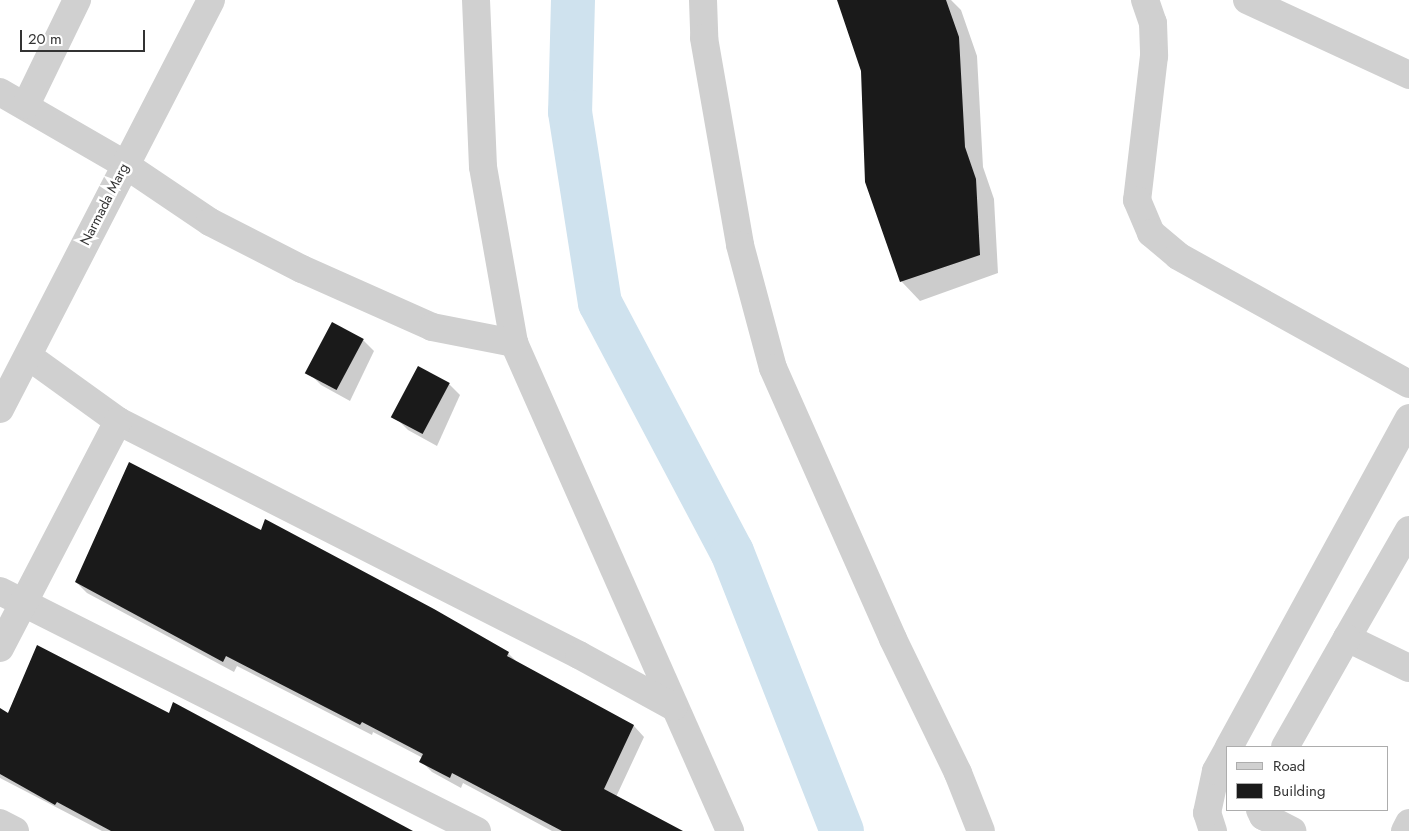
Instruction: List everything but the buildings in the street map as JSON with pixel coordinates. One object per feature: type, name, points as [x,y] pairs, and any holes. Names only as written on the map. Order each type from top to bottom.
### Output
[{"type":"street","points":[[26,105],[77,0]]},
{"type":"street","name":"Narmada Marg","points":[[0,409],[124,164],[211,0]]},
{"type":"street","points":[[476,0],[483,167],[514,343],[730,831]]},
{"type":"street","points":[[704,0],[704,38],[740,245],[773,368],[893,639],[958,773],[981,831]]},
{"type":"street","points":[[1145,0],[1153,23],[1154,56],[1137,200],[1151,233],[1178,256],[1409,384]]},
{"type":"street","points":[[1247,0],[1409,75]]},
{"type":"street","points":[[0,92],[26,105],[124,164],[210,222],[302,269],[432,327],[514,343]]},
{"type":"street","points":[[28,356],[118,421],[579,655],[674,707]]},
{"type":"street","points":[[1229,746],[1409,418]]},
{"type":"street","points":[[0,648],[12,597],[118,421]]},
{"type":"street","points":[[1286,746],[1409,530]]},
{"type":"street","points":[[12,597],[477,831]]},
{"type":"street","points":[[1347,638],[1409,668]]},
{"type":"street","points":[[1213,831],[1207,813],[1216,771],[1226,752]]},
{"type":"street","points":[[1260,811],[1263,816],[1292,831]]},
{"type":"street","points":[[0,823],[15,831]]},
{"type":"street","points":[[1405,831],[1409,824]]},
{"type":"waterway","points":[[573,0],[570,112],[600,303],[732,552],[842,831]]}]
